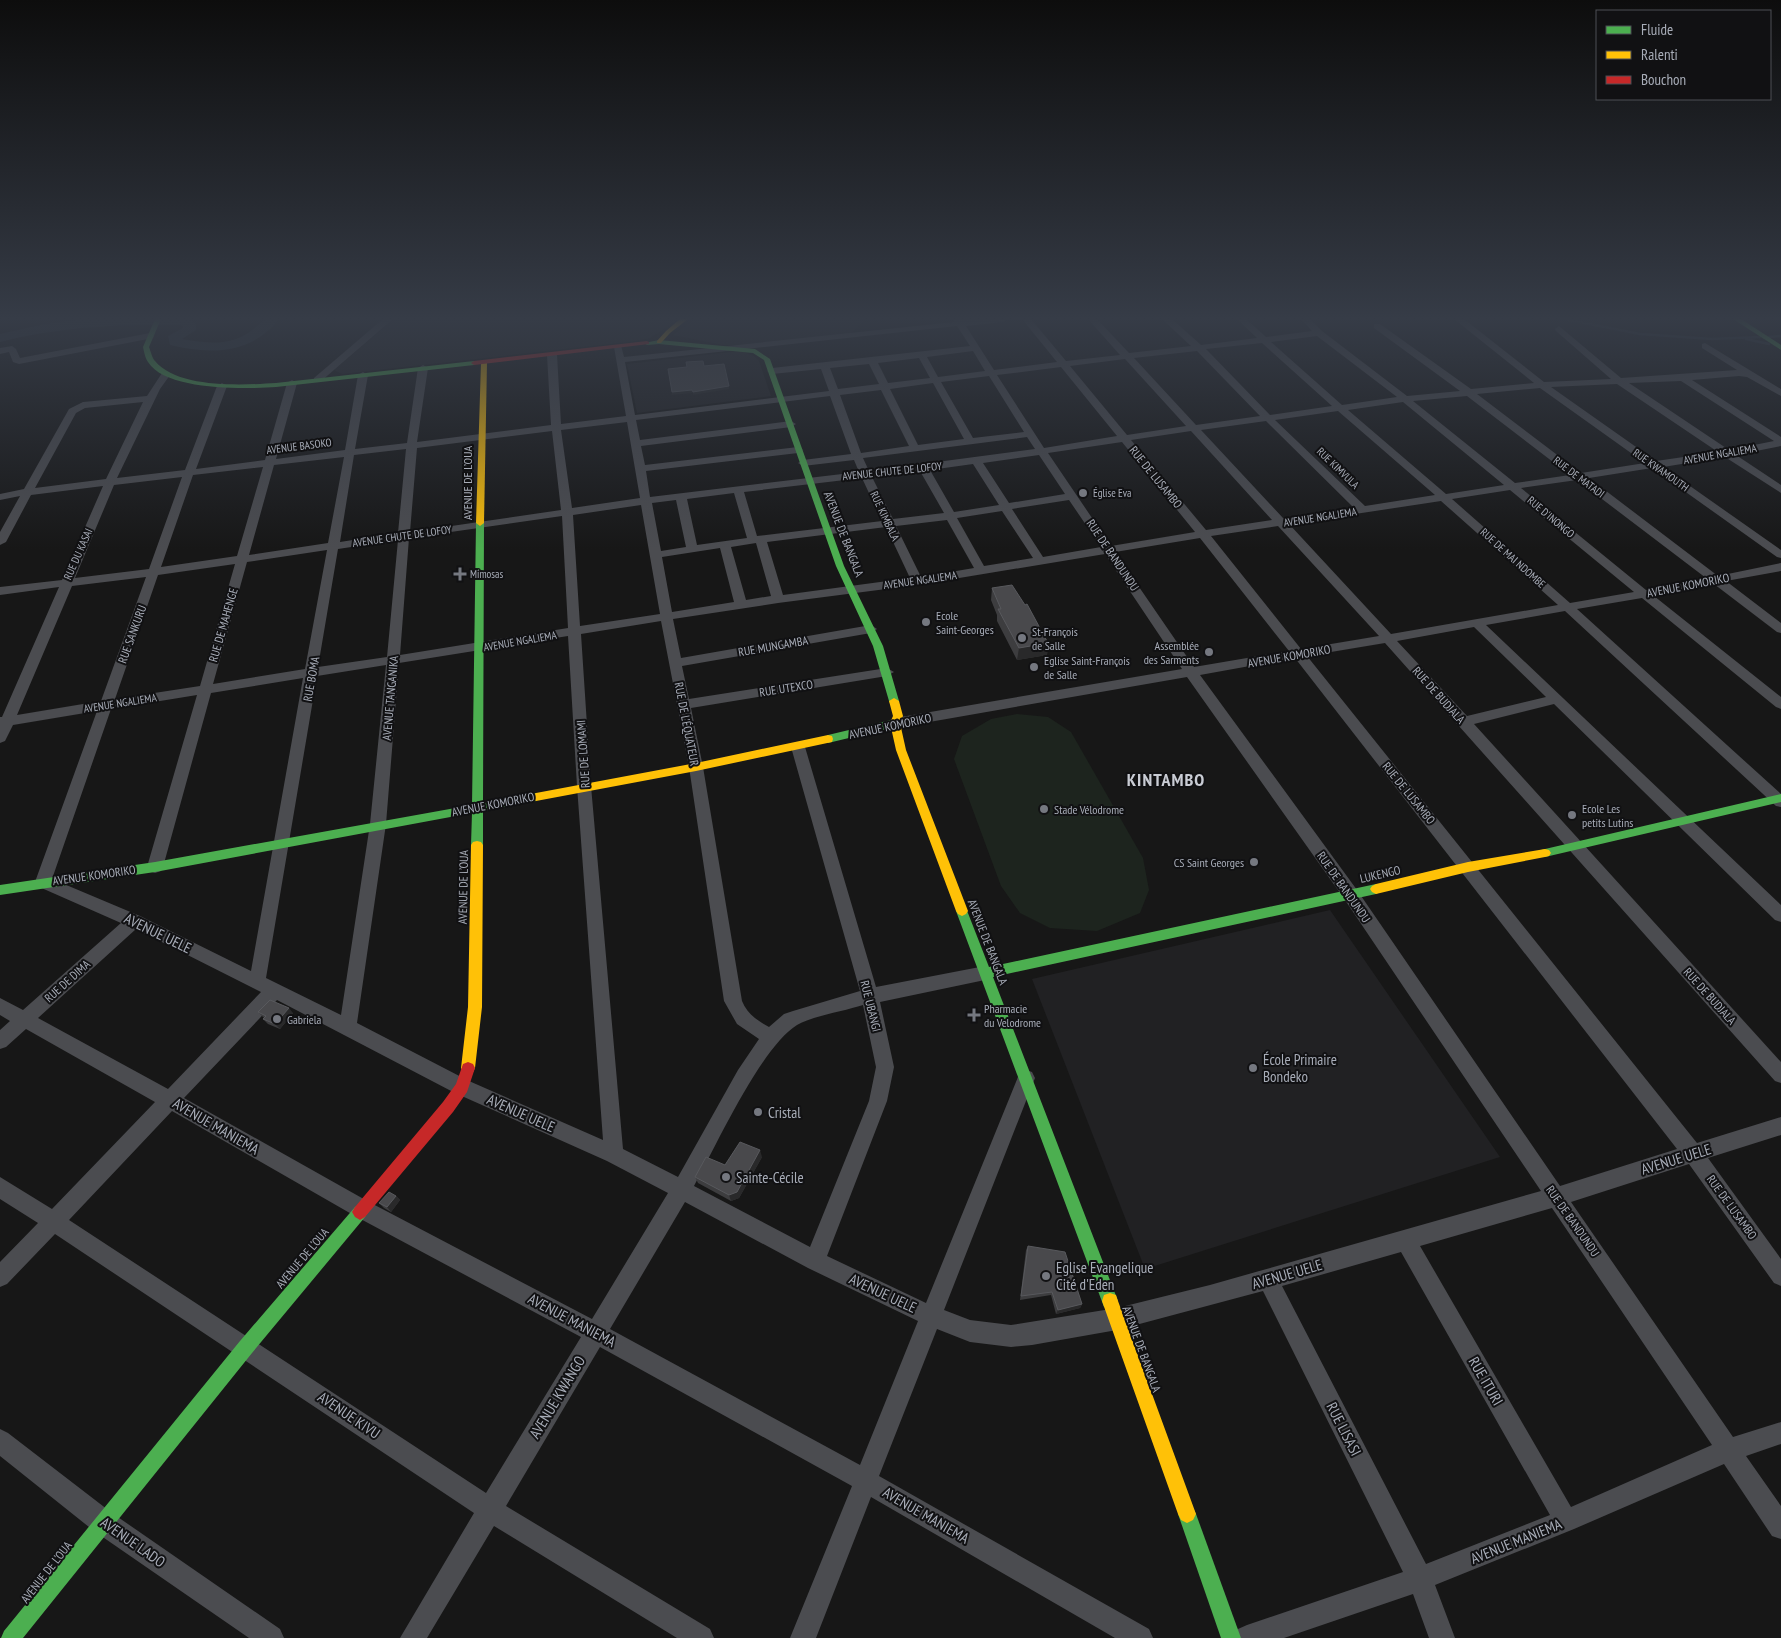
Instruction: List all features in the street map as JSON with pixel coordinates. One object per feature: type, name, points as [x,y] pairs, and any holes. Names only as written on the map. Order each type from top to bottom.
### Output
[{"type":"street","name":"RUE DU KASAI","points":[[0,738],[4,722],[65,583],[110,482],[152,395]]},
{"type":"street","name":"RUE SANKURU","points":[[43,882],[189,472],[218,395]]},
{"type":"street","name":"RUE DE MAHENGE","points":[[155,867],[288,395]]},
{"type":"street","name":"RUE BOMA","points":[[257,982],[283,842],[360,395]]},
{"type":"street","name":"AVENUE TANGANIKA","points":[[348,1027],[378,824],[412,444],[419,395]]},
{"type":"street","name":"AVENUE DE L’OUA","points":[[11,1638],[246,1347],[462,1087],[468,1068],[475,1007],[483,395]]},
{"type":"street","name":"RUE DE LOMAMI","points":[[554,395],[556,426],[567,513],[584,786],[614,1154]]},
{"type":"street","name":"RUE DE L'ÉQUATEUR","points":[[627,395],[675,663],[696,767],[733,1001],[736,1010],[750,1026],[771,1036]]},
{"type":"street","name":"AVENUE BASOKO","points":[[0,497],[26,492],[804,395]]},
{"type":"street","name":"RUE KIMBALA","points":[[835,395],[857,456],[917,581]]},
{"type":"street","points":[[889,395],[915,449]]},
{"type":"street","points":[[945,395],[970,442]]},
{"type":"street","name":"RUE DE BANDUNDU","points":[[1005,395],[1192,674],[1351,895],[1781,1527]]},
{"type":"street","name":"RUE DE LUSAMBO","points":[[1088,395],[1202,534],[1468,867],[1693,1154],[1781,1276]]},
{"type":"street","name":"RUE DE BUDJALA","points":[[1163,395],[1389,639],[1781,1075]]},
{"type":"street","name":"RUE KIMVULA","points":[[1246,395],[1363,510]]},
{"type":"street","name":"RUE DE MAI NDOMBE","points":[[1325,395],[1444,497],[1567,606],[1780,800]]},
{"type":"street","name":"RUE D'INONGO","points":[[1400,395],[1781,704]]},
{"type":"street","name":"AVENUE CHUTE DE LOFOY","points":[[0,591],[154,572],[681,496],[976,461],[1267,417],[1437,395]]},
{"type":"street","name":"RUE DE MATADI","points":[[1473,395],[1781,629]]},
{"type":"street","name":"RUE KWAMOUTH","points":[[1556,395],[1781,555]]},
{"type":"street","points":[[1639,395],[1781,490]]},
{"type":"street","points":[[1710,395],[1781,442]]},
{"type":"street","name":"AVENUE DE BANGALA","points":[[781,398],[827,530],[850,589],[863,610],[887,672],[898,716],[896,724],[901,750],[1117,1320],[1231,1638]]},
{"type":"street","points":[[0,542],[72,411],[76,408],[150,399]]},
{"type":"street","points":[[636,444],[791,424]]},
{"type":"street","points":[[803,463],[1030,434]]},
{"type":"street","name":"AVENUE NGALIEMA","points":[[4,722],[480,648],[778,599],[917,581],[1041,562],[1202,534],[1725,454],[1781,442]]},
{"type":"street","points":[[640,469],[798,450]]},
{"type":"street","points":[[976,461],[1041,562]]},
{"type":"street","points":[[924,468],[949,516],[981,570]]},
{"type":"street","points":[[738,489],[778,599]]},
{"type":"street","points":[[681,496],[692,550]]},
{"type":"street","points":[[655,555],[757,539],[949,516],[1072,496]]},
{"type":"street","points":[[725,544],[741,605]]},
{"type":"street","name":"AVENUE KOMORIKO","points":[[0,890],[43,882],[155,867],[378,824],[478,808],[584,786],[696,767],[798,747],[896,724],[1644,594],[1781,567]]},
{"type":"street","points":[[1477,623],[1781,915]]},
{"type":"street","name":"RUE MUNGAMBA","points":[[675,663],[871,629]]},
{"type":"street","name":"RUE UTEXCO","points":[[684,704],[887,672]]},
{"type":"street","points":[[1463,722],[1557,699]]},
{"type":"street","name":"RUE UBANGI","points":[[798,747],[870,996],[885,1067],[878,1101],[815,1261]]},
{"type":"street","name":"LUKENGO","points":[[985,973],[1351,895],[1468,867],[1575,847],[1780,800]]},
{"type":"street","name":"AVENUE UELE","points":[[43,882],[134,921],[275,990],[462,1087],[614,1154],[815,1261],[931,1316],[970,1331],[1011,1336],[1117,1320],[1406,1241],[1556,1197],[1781,1126]]},
{"type":"street","name":"RUE DE DIMA","points":[[0,1041],[134,921]]},
{"type":"street","points":[[771,1036],[790,1020],[799,1016],[870,996],[985,973]]},
{"type":"street","points":[[0,1277],[275,990]]},
{"type":"street","name":"AVENUE MANIEMA","points":[[0,1006],[23,1021],[170,1100],[362,1209],[596,1332],[866,1481],[1140,1638]]},
{"type":"street","name":"AVENUE KWANGO","points":[[413,1638],[682,1190],[744,1076],[771,1036]]},
{"type":"street","points":[[803,1638],[1026,1078]]},
{"type":"street","name":"AVENUE KIVU","points":[[0,1187],[246,1347],[489,1509],[701,1638]]},
{"type":"street","name":"RUE ITURI","points":[[1406,1241],[1566,1521]]},
{"type":"street","name":"RUE LISASI","points":[[1268,1280],[1420,1579],[1442,1638]]},
{"type":"street","name":"AVENUE MANIEMA","points":[[1247,1638],[1420,1579],[1566,1521],[1728,1450],[1781,1433]]},
{"type":"street","name":"AVENUE LADO","points":[[0,1441],[104,1522],[271,1638]]},
{"type":"shaded area","points":[[633,395],[771,396],[637,413]]},
{"type":"shaded area","name":"Stade Vélodrome","points":[[1017,714],[1048,717],[1071,732],[1143,858],[1149,890],[1140,913],[1097,931],[1050,928],[1020,913],[1001,886],[954,759],[962,736],[991,719]]},
{"type":"shaded area","name":"École Primaire Bondeko","points":[[1330,910],[1500,1157],[1145,1269],[1032,979]]},
{"type":"building","points":[[464,450],[470,450],[470,463],[463,464]]},
{"type":"building","name":"St-François de Salle","points":[[1012,585],[1025,605],[1027,604],[1048,643],[1019,648],[998,609],[1001,609],[992,588]]},
{"type":"building","points":[[270,1000],[289,1008],[275,1024],[263,1019],[266,1016],[258,1012]]},
{"type":"building","name":"Sainte-Cécile","points":[[740,1142],[760,1150],[737,1192],[729,1195],[695,1177],[706,1157],[725,1165]]},
{"type":"building","points":[[389,1192],[396,1196],[387,1207],[379,1203]]},
{"type":"building","name":"Eglise Evangelique Cité d'Eden","points":[[1028,1246],[1065,1252],[1082,1304],[1058,1310],[1052,1292],[1021,1296]]},
{"type":"traffic: fast","points":[[780,395],[840,566],[878,646],[894,701]]},
{"type":"traffic: fast","points":[[477,845],[480,523]]},
{"type":"traffic: fast","points":[[828,739],[895,723]]},
{"type":"traffic: fast","points":[[0,890],[155,867],[536,797]]},
{"type":"traffic: fast","points":[[1545,853],[1781,798]]},
{"type":"traffic: fast","points":[[985,973],[1376,889]]},
{"type":"traffic: fast","points":[[962,911],[1110,1301]]},
{"type":"traffic: fast","points":[[11,1638],[246,1347],[360,1212]]},
{"type":"traffic: fast","points":[[1187,1514],[1231,1638]]},
{"type":"traffic: slow","points":[[480,523],[483,395]]},
{"type":"traffic: slow","points":[[894,701],[898,716],[895,723],[901,750],[962,911]]},
{"type":"traffic: slow","points":[[536,797],[696,767],[828,739]]},
{"type":"traffic: slow","points":[[468,1068],[475,1007],[477,845]]},
{"type":"traffic: slow","points":[[1376,889],[1468,867],[1545,853]]},
{"type":"traffic: slow","points":[[1110,1301],[1187,1514]]},
{"type":"traffic: jam","points":[[360,1212],[448,1107],[462,1087],[468,1068]]},
{"type":"place","name":"Église Eva","points":[[1083,493]]},
{"type":"place","name":"Mimosas","points":[[460,574]]},
{"type":"place","name":"Ecole Saint-Georges","points":[[926,622]]},
{"type":"place","name":"St-François de Salle","points":[[1022,638]]},
{"type":"place","name":"Assemblée des Sarments","points":[[1209,652]]},
{"type":"place","name":"Eglise Saint-François de Salle","points":[[1034,667]]},
{"type":"place","name":"Stade Vélodrome","points":[[1044,809]]},
{"type":"place","name":"Ecole Les petits Lutins","points":[[1572,815]]},
{"type":"place","name":"CS Saint Georges","points":[[1254,862]]},
{"type":"place","name":"Pharmacie du Velodrome","points":[[974,1015]]},
{"type":"place","name":"Gabriela","points":[[277,1019]]},
{"type":"place","name":"École Primaire Bondeko","points":[[1253,1068]]},
{"type":"place","name":"Cristal","points":[[758,1112]]},
{"type":"place","name":"Sainte-Cécile","points":[[726,1177]]},
{"type":"place","name":"Eglise Evangelique Cité d'Eden","points":[[1046,1276]]},
{"type":"district","name":"KINTAMBO","points":[[1166,779]]}]
